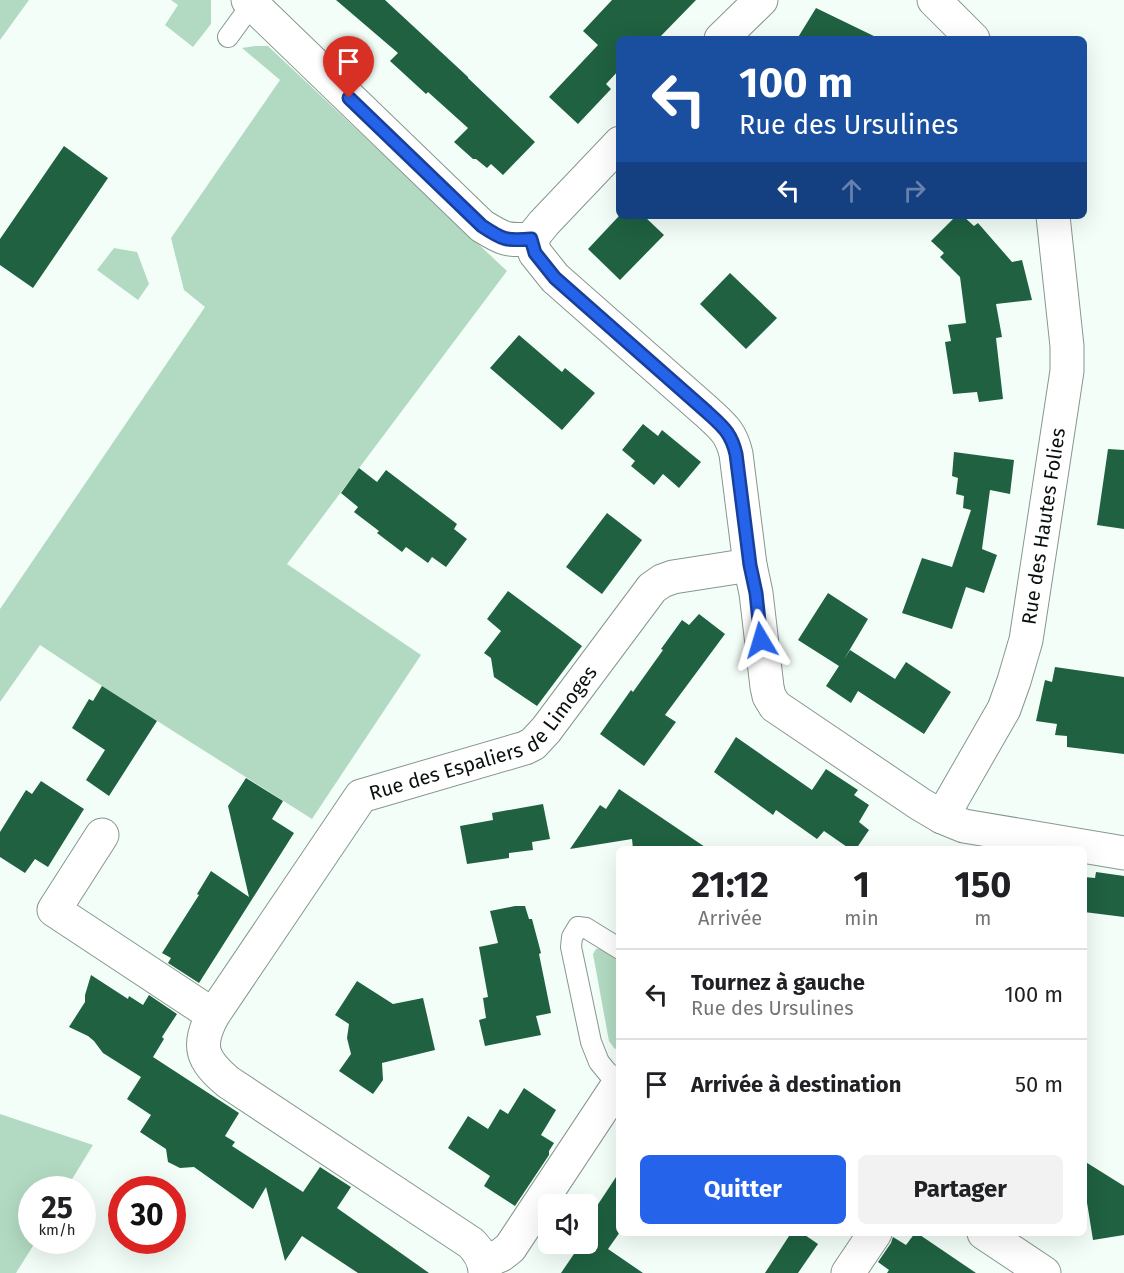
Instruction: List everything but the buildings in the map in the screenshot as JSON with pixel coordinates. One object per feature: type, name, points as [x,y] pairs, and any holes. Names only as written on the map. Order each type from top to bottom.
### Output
[{"type":"street","points":[[724,36],[761,0]]},
{"type":"street","points":[[934,0],[970,36]]},
{"type":"street","points":[[252,1],[482,226],[502,239],[516,241],[531,239],[616,147]]},
{"type":"street","name":"Rue des Hautes Folies","points":[[942,817],[1004,709],[1026,640],[1067,371],[1067,346],[1053,219]]},
{"type":"street","points":[[531,239],[535,253],[555,278],[707,412],[733,440],[756,593],[767,687],[775,706],[942,817],[964,826],[1083,846]]},
{"type":"street","name":"Rue des Espaliers de Limoges","points":[[484,1268],[478,1250],[471,1243],[228,1082],[214,1070],[204,1054],[203,1041],[207,1026],[361,796],[533,744],[546,730],[652,588],[673,577],[750,565]]},
{"type":"street","points":[[102,835],[54,910],[213,1015]]},
{"type":"street","points":[[1087,847],[1124,853]]},
{"type":"street","points":[[484,1268],[510,1248],[616,1087]]},
{"type":"street","points":[[848,1273],[872,1236]]},
{"type":"street","points":[[988,1236],[1044,1273]]},
{"type":"lane","points":[[228,37],[252,1]]},
{"type":"lane","points":[[616,947],[586,928],[578,927],[572,937],[571,947],[591,1042],[599,1062],[616,1078]]},
{"type":"green space","points":[[0,0],[29,0],[0,40]]},
{"type":"green space","points":[[171,0],[211,0],[211,24],[193,47],[165,25],[178,5]]},
{"type":"green space","points":[[268,46],[507,271],[287,564],[421,655],[312,819],[40,645],[0,702],[0,609],[205,307],[184,290],[171,238],[280,80],[242,48]]},
{"type":"green space","points":[[114,248],[137,252],[149,284],[138,300],[97,270]]},
{"type":"green space","points":[[602,948],[616,955],[616,1049],[609,1041],[593,954],[596,949]]},
{"type":"green space","points":[[0,1114],[93,1145],[74,1176],[18,1176],[18,1254],[28,1254],[16,1273],[0,1273]]},
{"type":"route","points":[[349,98],[482,226],[502,239],[516,241],[531,239],[535,253],[555,278],[727,432],[733,440],[736,454],[761,640]]}]
